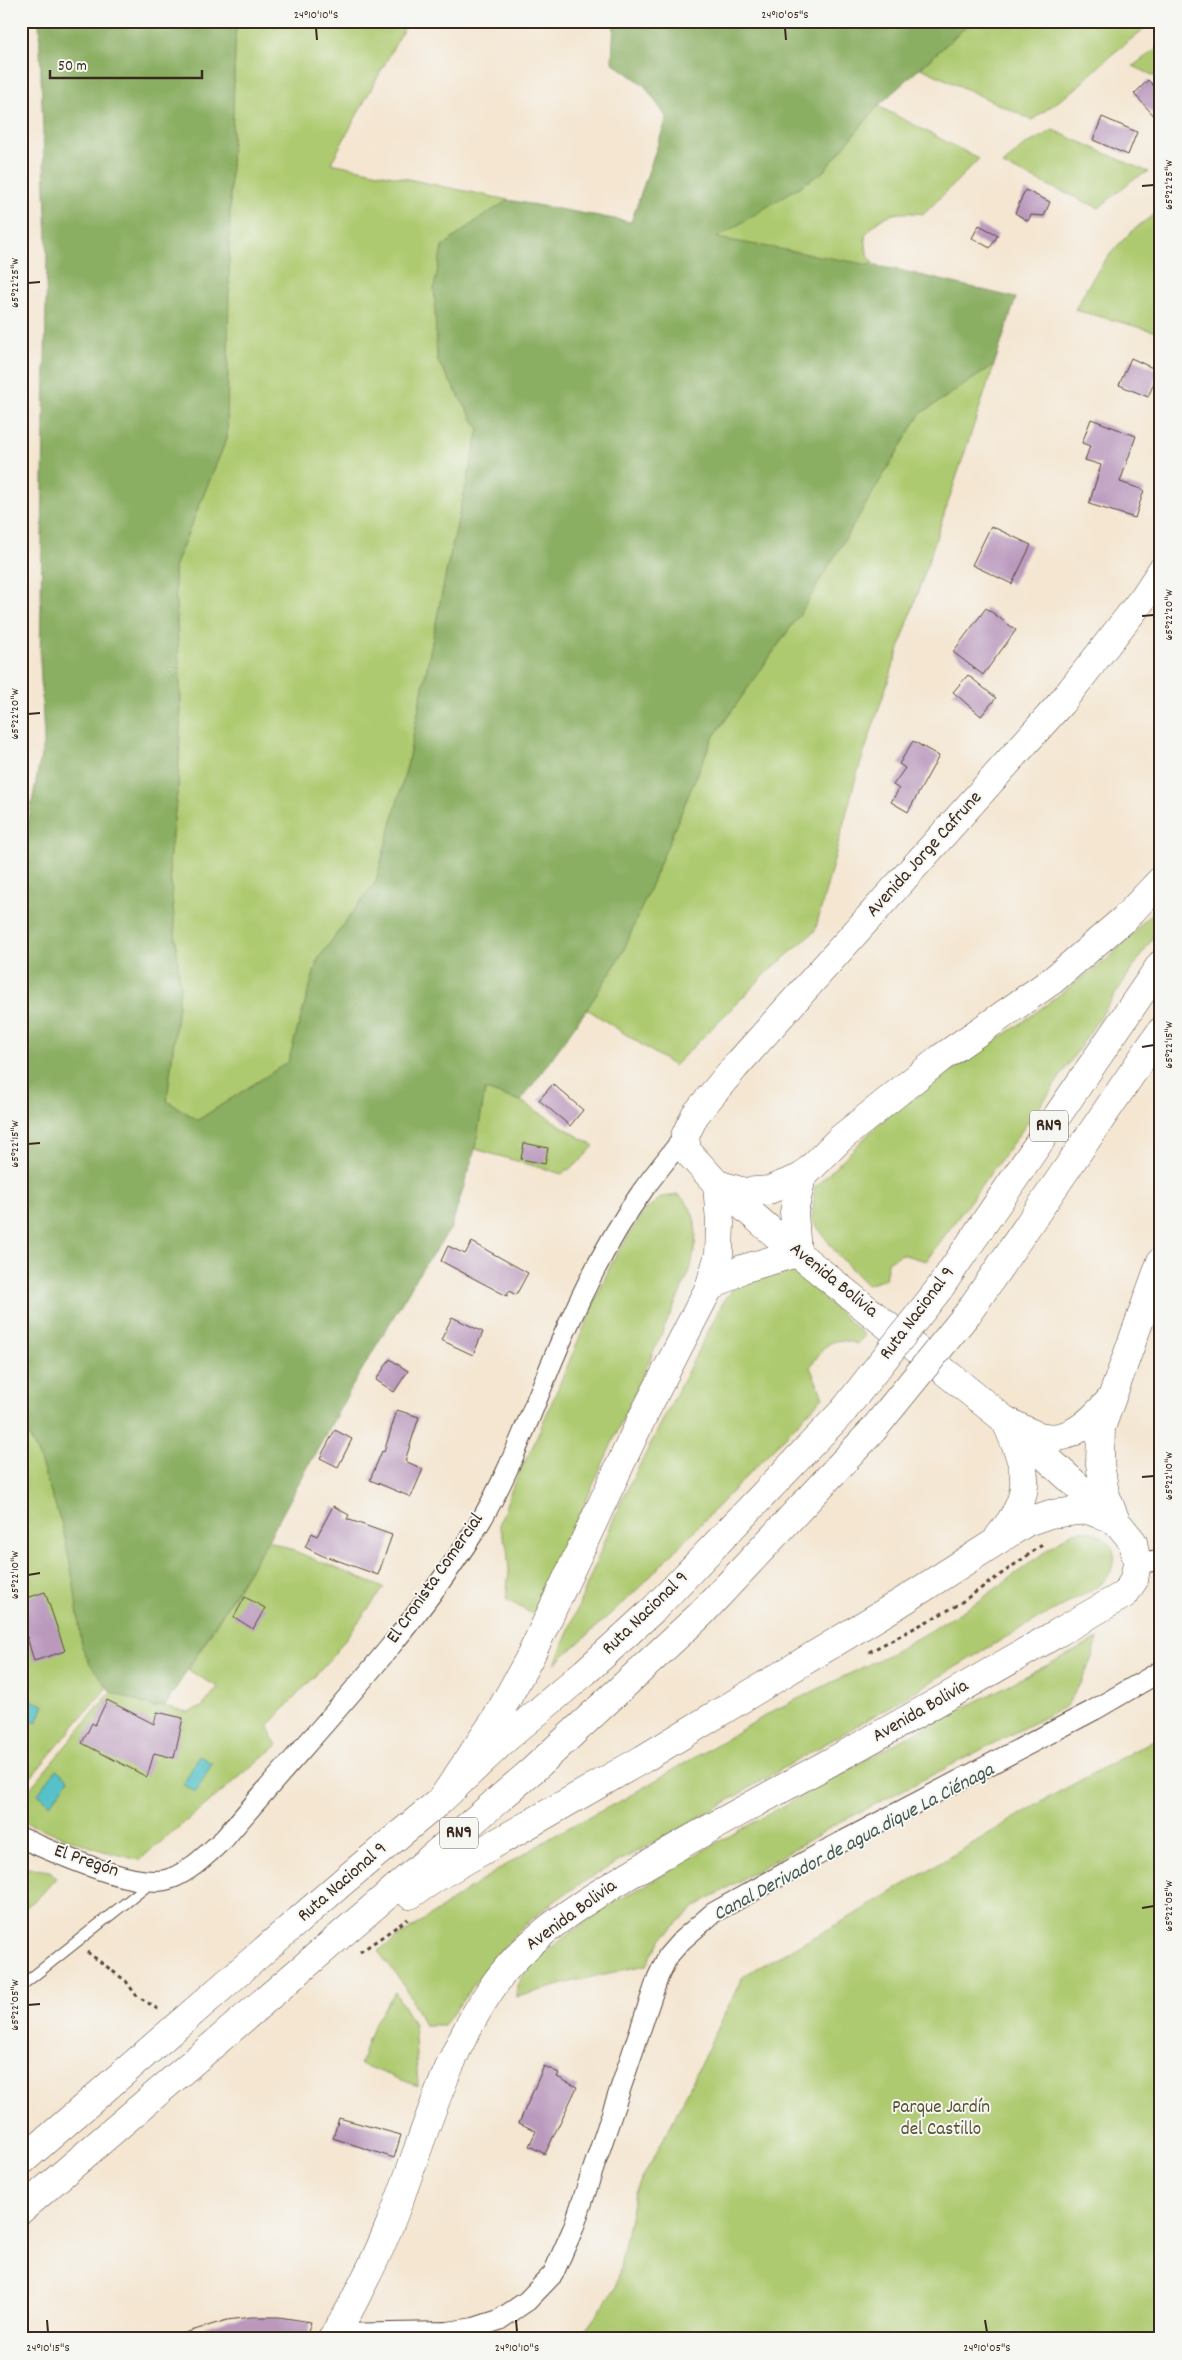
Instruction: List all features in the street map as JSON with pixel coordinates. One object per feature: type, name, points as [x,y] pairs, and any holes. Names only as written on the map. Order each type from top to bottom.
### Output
[{"type":"main road","name":"Avenida Jorge Cafrune","points":[[685,1136],[695,1115],[735,1067],[1061,703],[1144,597],[1161,571]]},
{"type":"main road","points":[[441,1800],[498,1717],[531,1655],[643,1416],[709,1288],[719,1254],[720,1223],[717,1184],[744,1192],[768,1190],[802,1176],[841,1138],[941,1058],[1053,980],[1124,918],[1161,880]]},
{"type":"main road","name":"Ruta Nacional 9","points":[[21,2162],[441,1800],[502,1742],[585,1672],[654,1609],[844,1410],[939,1289],[1161,964]]},
{"type":"main road","name":"Ruta Nacional 9","points":[[21,2210],[347,1946],[679,1634],[873,1430],[968,1313],[1161,1031]]},
{"type":"main road","name":"Avenida Bolivia","points":[[336,2337],[375,2260],[461,2041],[490,1991],[512,1961],[555,1924],[593,1896],[700,1834],[906,1721],[1125,1594],[1149,1561],[1116,1521],[1004,1420],[797,1252],[717,1184],[688,1151],[685,1136]]},
{"type":"main road","points":[[709,1288],[742,1269],[797,1252],[794,1212],[802,1176]]},
{"type":"main road","points":[[1116,1521],[1105,1494],[1100,1464],[1101,1428],[1161,1261]]},
{"type":"main road","points":[[1004,1420],[1040,1437],[1064,1436],[1083,1428],[1112,1397]]},
{"type":"main road","points":[[990,1546],[1013,1519],[1022,1499],[1025,1478],[1021,1457],[1004,1420]]},
{"type":"main road","points":[[347,1946],[370,1924],[442,1874],[651,1754],[1027,1522],[1050,1514],[1088,1510],[1116,1521]]},
{"type":"street","name":"El Cronista Comercial","points":[[153,1881],[171,1879],[195,1865],[224,1839],[379,1659],[441,1580],[474,1532],[501,1482],[531,1417],[561,1340],[596,1266],[642,1191],[685,1136]]},
{"type":"street","points":[[336,2337],[448,2332],[499,2320],[527,2301],[553,2274],[573,2229],[658,1977],[668,1956],[682,1940],[713,1913],[839,1844],[1094,1710],[1161,1671]]},
{"type":"street","name":"El Pregón","points":[[21,1838],[103,1872],[153,1881]]},
{"type":"lane","points":[[21,1986],[72,1943],[114,1913],[153,1881]]},
{"type":"path","points":[[866,1653],[956,1606],[1045,1543]]},
{"type":"path","points":[[347,1946],[413,1916]]},
{"type":"path","points":[[72,1943],[126,1981],[136,1995],[149,2005],[182,2022]]},
{"type":"green space","points":[[39,21],[236,21],[230,195],[227,438],[174,567],[181,703],[178,786],[169,861],[180,988],[167,1101],[198,1120],[288,1062],[318,959],[376,881],[407,766],[446,573],[479,429],[437,360],[434,288],[442,247],[508,200],[631,222],[667,118],[644,85],[612,62],[614,21],[972,21],[878,106],[823,172],[717,238],[899,270],[1016,298],[994,365],[920,414],[800,614],[712,739],[622,954],[587,1009],[521,1101],[485,1090],[475,1149],[451,1228],[420,1272],[350,1390],[268,1540],[165,1706],[153,1707],[111,1692],[89,1662],[82,1647],[73,1579],[63,1528],[39,1457],[21,1418],[21,860],[44,739],[40,661],[47,244]]},
{"type":"green space","points":[[236,21],[408,21],[331,163],[508,200],[442,247],[437,360],[479,429],[446,573],[407,766],[376,881],[318,959],[288,1063],[198,1120],[167,1101],[180,988],[169,861],[178,786],[181,703],[174,567],[227,438],[230,195]]},
{"type":"green space","points":[[972,21],[1154,21],[1110,56],[1074,90],[1032,120],[921,68]]},
{"type":"green space","points":[[1161,45],[1161,79],[1133,66]]},
{"type":"green space","points":[[878,106],[979,159],[924,214],[897,213],[884,218],[872,228],[865,236],[867,253],[875,267],[716,238],[823,172]]},
{"type":"green space","points":[[1053,130],[1148,172],[1132,180],[1099,208],[1003,165],[1022,147]]},
{"type":"green space","points":[[1161,211],[1161,333],[1075,310],[1091,281],[1110,254],[1134,230]]},
{"type":"green space","points":[[994,365],[856,777],[815,931],[769,971],[674,1066],[587,1009],[622,954],[712,739],[800,614],[920,414]]},
{"type":"green space","points":[[1161,903],[1161,922],[1152,939],[1048,1095],[926,1261],[901,1254],[888,1262],[885,1279],[867,1285],[837,1254],[812,1220],[815,1187],[891,1112],[1016,1027],[1110,957]]},
{"type":"green space","points":[[485,1090],[521,1101],[594,1146],[579,1162],[562,1174],[475,1149]]},
{"type":"green space","points":[[678,1195],[686,1202],[691,1211],[696,1230],[690,1271],[534,1615],[506,1599],[509,1571],[507,1547],[499,1525],[514,1483],[533,1446],[612,1262],[645,1210],[662,1197]]},
{"type":"green space","points":[[780,1272],[797,1273],[865,1336],[857,1344],[840,1340],[834,1341],[824,1348],[810,1367],[823,1397],[639,1588],[555,1664],[619,1506],[721,1306],[734,1287],[748,1280]]},
{"type":"green space","points":[[21,1418],[39,1457],[63,1528],[89,1662],[108,1686],[21,1789]]},
{"type":"green space","points":[[1079,1530],[1096,1533],[1109,1542],[1113,1549],[1114,1564],[1107,1578],[1098,1586],[1012,1634],[690,1823],[579,1885],[538,1914],[512,1939],[488,1966],[444,2025],[424,2025],[406,1988],[378,1951],[493,1873],[562,1831],[624,1799],[775,1710],[888,1655],[926,1633],[979,1601],[1069,1534]]},
{"type":"green space","points":[[268,1540],[384,1588],[327,1663],[269,1725],[272,1738],[278,1745],[139,1860],[100,1850],[21,1821],[21,1799],[111,1692],[153,1707],[165,1706],[187,1712],[202,1707],[218,1687],[188,1670]]},
{"type":"green space","points":[[1098,1639],[1085,1674],[1066,1706],[835,1825],[696,1906],[662,1938],[646,1965],[578,1980],[517,1997],[517,1985],[525,1973],[548,1950],[601,1910],[667,1873],[679,1864],[907,1737]]},
{"type":"green space","name":"Parque Jardín del Castillo","points":[[1161,1736],[1161,2339],[578,2339],[616,2288],[635,2192],[674,2119],[743,1976],[847,1919],[1048,1798]]},
{"type":"green space","points":[[21,1867],[50,1871],[56,1878],[39,1897],[21,1911]]},
{"type":"green space","points":[[395,1992],[414,2024],[418,2086],[360,2064],[373,2025]]},
{"type":"water","points":[[21,1697],[44,1705],[37,1723],[21,1717]]},
{"type":"water","points":[[199,1756],[212,1763],[196,1792],[183,1785]]},
{"type":"water","points":[[56,1769],[69,1779],[50,1804],[38,1794]]},
{"type":"building","points":[[1148,80],[1161,93],[1161,123],[1134,94]]},
{"type":"building","points":[[1102,117],[1137,132],[1128,155],[1093,140]]},
{"type":"building","points":[[1025,190],[1050,202],[1044,216],[1031,215],[1028,221],[1015,213]]},
{"type":"building","points":[[979,225],[998,235],[990,248],[972,238]]},
{"type":"building","points":[[1131,358],[1159,371],[1148,397],[1119,385]]},
{"type":"building","points":[[1091,419],[1136,436],[1120,482],[1144,490],[1135,518],[1089,504],[1101,465],[1085,460],[1090,446],[1082,443]]},
{"type":"building","points":[[991,526],[1031,545],[1012,584],[972,565]]},
{"type":"building","points":[[986,608],[1016,630],[983,675],[953,652]]},
{"type":"building","points":[[968,675],[996,698],[981,716],[953,692]]},
{"type":"building","points":[[913,741],[939,756],[908,812],[891,802],[899,789],[893,785],[905,768],[899,764]]},
{"type":"building","points":[[553,1084],[583,1110],[570,1126],[539,1100]]},
{"type":"building","points":[[524,1143],[548,1148],[545,1164],[521,1159]]},
{"type":"building","points":[[472,1242],[528,1273],[516,1295],[509,1291],[507,1296],[441,1261],[448,1246],[465,1254]]},
{"type":"building","points":[[452,1317],[483,1332],[473,1355],[441,1340]]},
{"type":"building","points":[[390,1359],[408,1371],[394,1392],[376,1380]]},
{"type":"building","points":[[397,1410],[419,1417],[405,1461],[423,1469],[411,1497],[370,1480],[382,1451],[384,1452]]},
{"type":"building","points":[[335,1430],[352,1439],[338,1467],[320,1458]]},
{"type":"building","points":[[333,1506],[349,1515],[347,1519],[392,1535],[378,1575],[327,1558],[305,1547],[312,1533],[317,1536]]},
{"type":"building","points":[[45,1592],[65,1651],[34,1661],[27,1637],[21,1635],[21,1600]]},
{"type":"building","points":[[245,1597],[265,1608],[253,1629],[234,1617]]},
{"type":"building","points":[[107,1700],[154,1724],[157,1712],[183,1718],[174,1758],[154,1753],[147,1777],[82,1743],[92,1723],[95,1725]]},
{"type":"building","points":[[544,2066],[559,2073],[557,2077],[577,2087],[545,2154],[529,2146],[536,2131],[519,2123]]},
{"type":"building","points":[[339,2118],[401,2135],[394,2158],[333,2138]]},
{"type":"building","points":[[251,2317],[279,2317],[311,2322],[306,2339],[278,2334],[253,2333],[221,2339],[178,2339],[178,2335],[227,2320]]},
{"type":"water label","name":"Canal Derivador de agua dique La Ciénaga","points":[[854,1843]]}]
